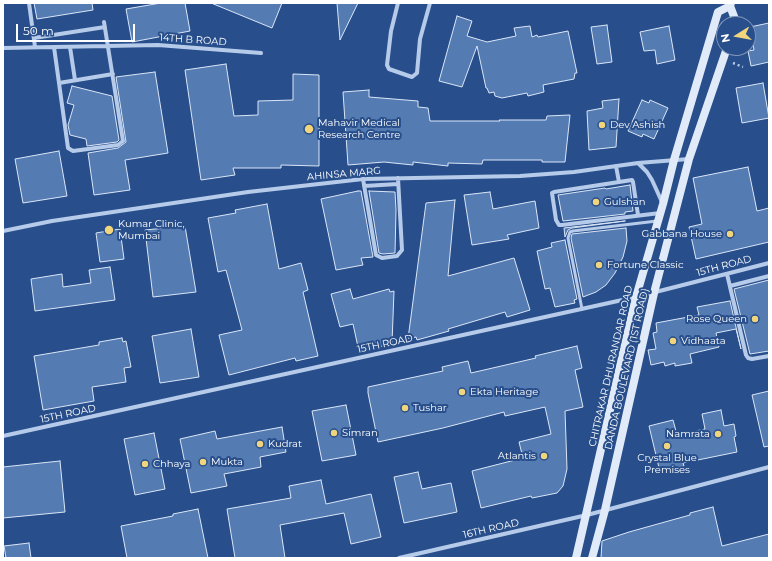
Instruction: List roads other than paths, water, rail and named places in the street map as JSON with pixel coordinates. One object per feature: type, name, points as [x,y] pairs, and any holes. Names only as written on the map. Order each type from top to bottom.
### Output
[{"type":"main road","points":[[731,4],[734,16]]},
{"type":"main road","name":"CHITRAKAR DHURANDAR ROAD","points":[[576,558],[636,297],[674,160],[718,12],[731,4]]},
{"type":"main road","name":"DANDA BOULEVARD (1ST ROAD)","points":[[592,558],[605,510],[654,293],[689,159],[724,56]]},
{"type":"street","points":[[30,3],[35,47]]},
{"type":"street","points":[[398,3],[391,31],[387,65],[389,69],[412,77],[417,73],[420,39],[430,3]]},
{"type":"street","points":[[34,38],[104,24],[122,141],[121,144],[116,146],[73,151],[68,148],[54,47]]},
{"type":"street","name":"14TH B ROAD","points":[[3,48],[158,45],[261,53]]},
{"type":"street","points":[[70,46],[75,80]]},
{"type":"street","points":[[59,83],[112,74]]},
{"type":"street","name":"AHINSA MARG","points":[[3,231],[52,221],[248,192],[363,179],[520,176],[574,172],[638,163],[689,159]]},
{"type":"street","points":[[638,163],[647,172],[652,180],[663,204]]},
{"type":"street","points":[[616,166],[618,182]]},
{"type":"street","points":[[363,179],[376,255],[382,258],[397,256],[402,250],[398,178]]},
{"type":"street","points":[[638,215],[633,181],[630,180],[554,192],[552,195],[557,222],[559,225],[638,215],[659,217]]},
{"type":"street","points":[[364,186],[398,184]]},
{"type":"street","name":"15TH ROAD","points":[[3,436],[654,293],[769,263]]},
{"type":"street","points":[[727,274],[746,355],[748,358],[752,359],[769,356]]},
{"type":"street","points":[[730,286],[769,276]]},
{"type":"street","name":"16TH ROAD","points":[[399,558],[587,515],[769,467]]},
{"type":"lane","points":[[582,309],[568,238],[570,232],[659,217]]},
{"type":"place","name":"Dev Ashish","points":[[602,125]]},
{"type":"place","name":"Mahavir Medical Research Centre","points":[[309,129]]},
{"type":"place","name":"Gulshan","points":[[596,202]]},
{"type":"place","name":"Kumar Clinic, Mumbai","points":[[109,230]]},
{"type":"place","name":"Gabbana House","points":[[730,234]]},
{"type":"place","name":"Fortune Classic","points":[[599,265]]},
{"type":"place","name":"Rose Queen","points":[[755,319]]},
{"type":"place","name":"Vidhaata","points":[[673,341]]},
{"type":"place","name":"Ekta Heritage","points":[[462,392]]},
{"type":"place","name":"Tushar","points":[[405,408]]},
{"type":"place","name":"Simran","points":[[334,433]]},
{"type":"place","name":"Namrata","points":[[718,434]]},
{"type":"place","name":"Kudrat","points":[[260,444]]},
{"type":"place","name":"Crystal Blue Premises","points":[[667,446]]},
{"type":"place","name":"Atlantis","points":[[544,456]]},
{"type":"place","name":"Mukta","points":[[203,462]]},
{"type":"place","name":"Chhaya","points":[[145,464]]}]
